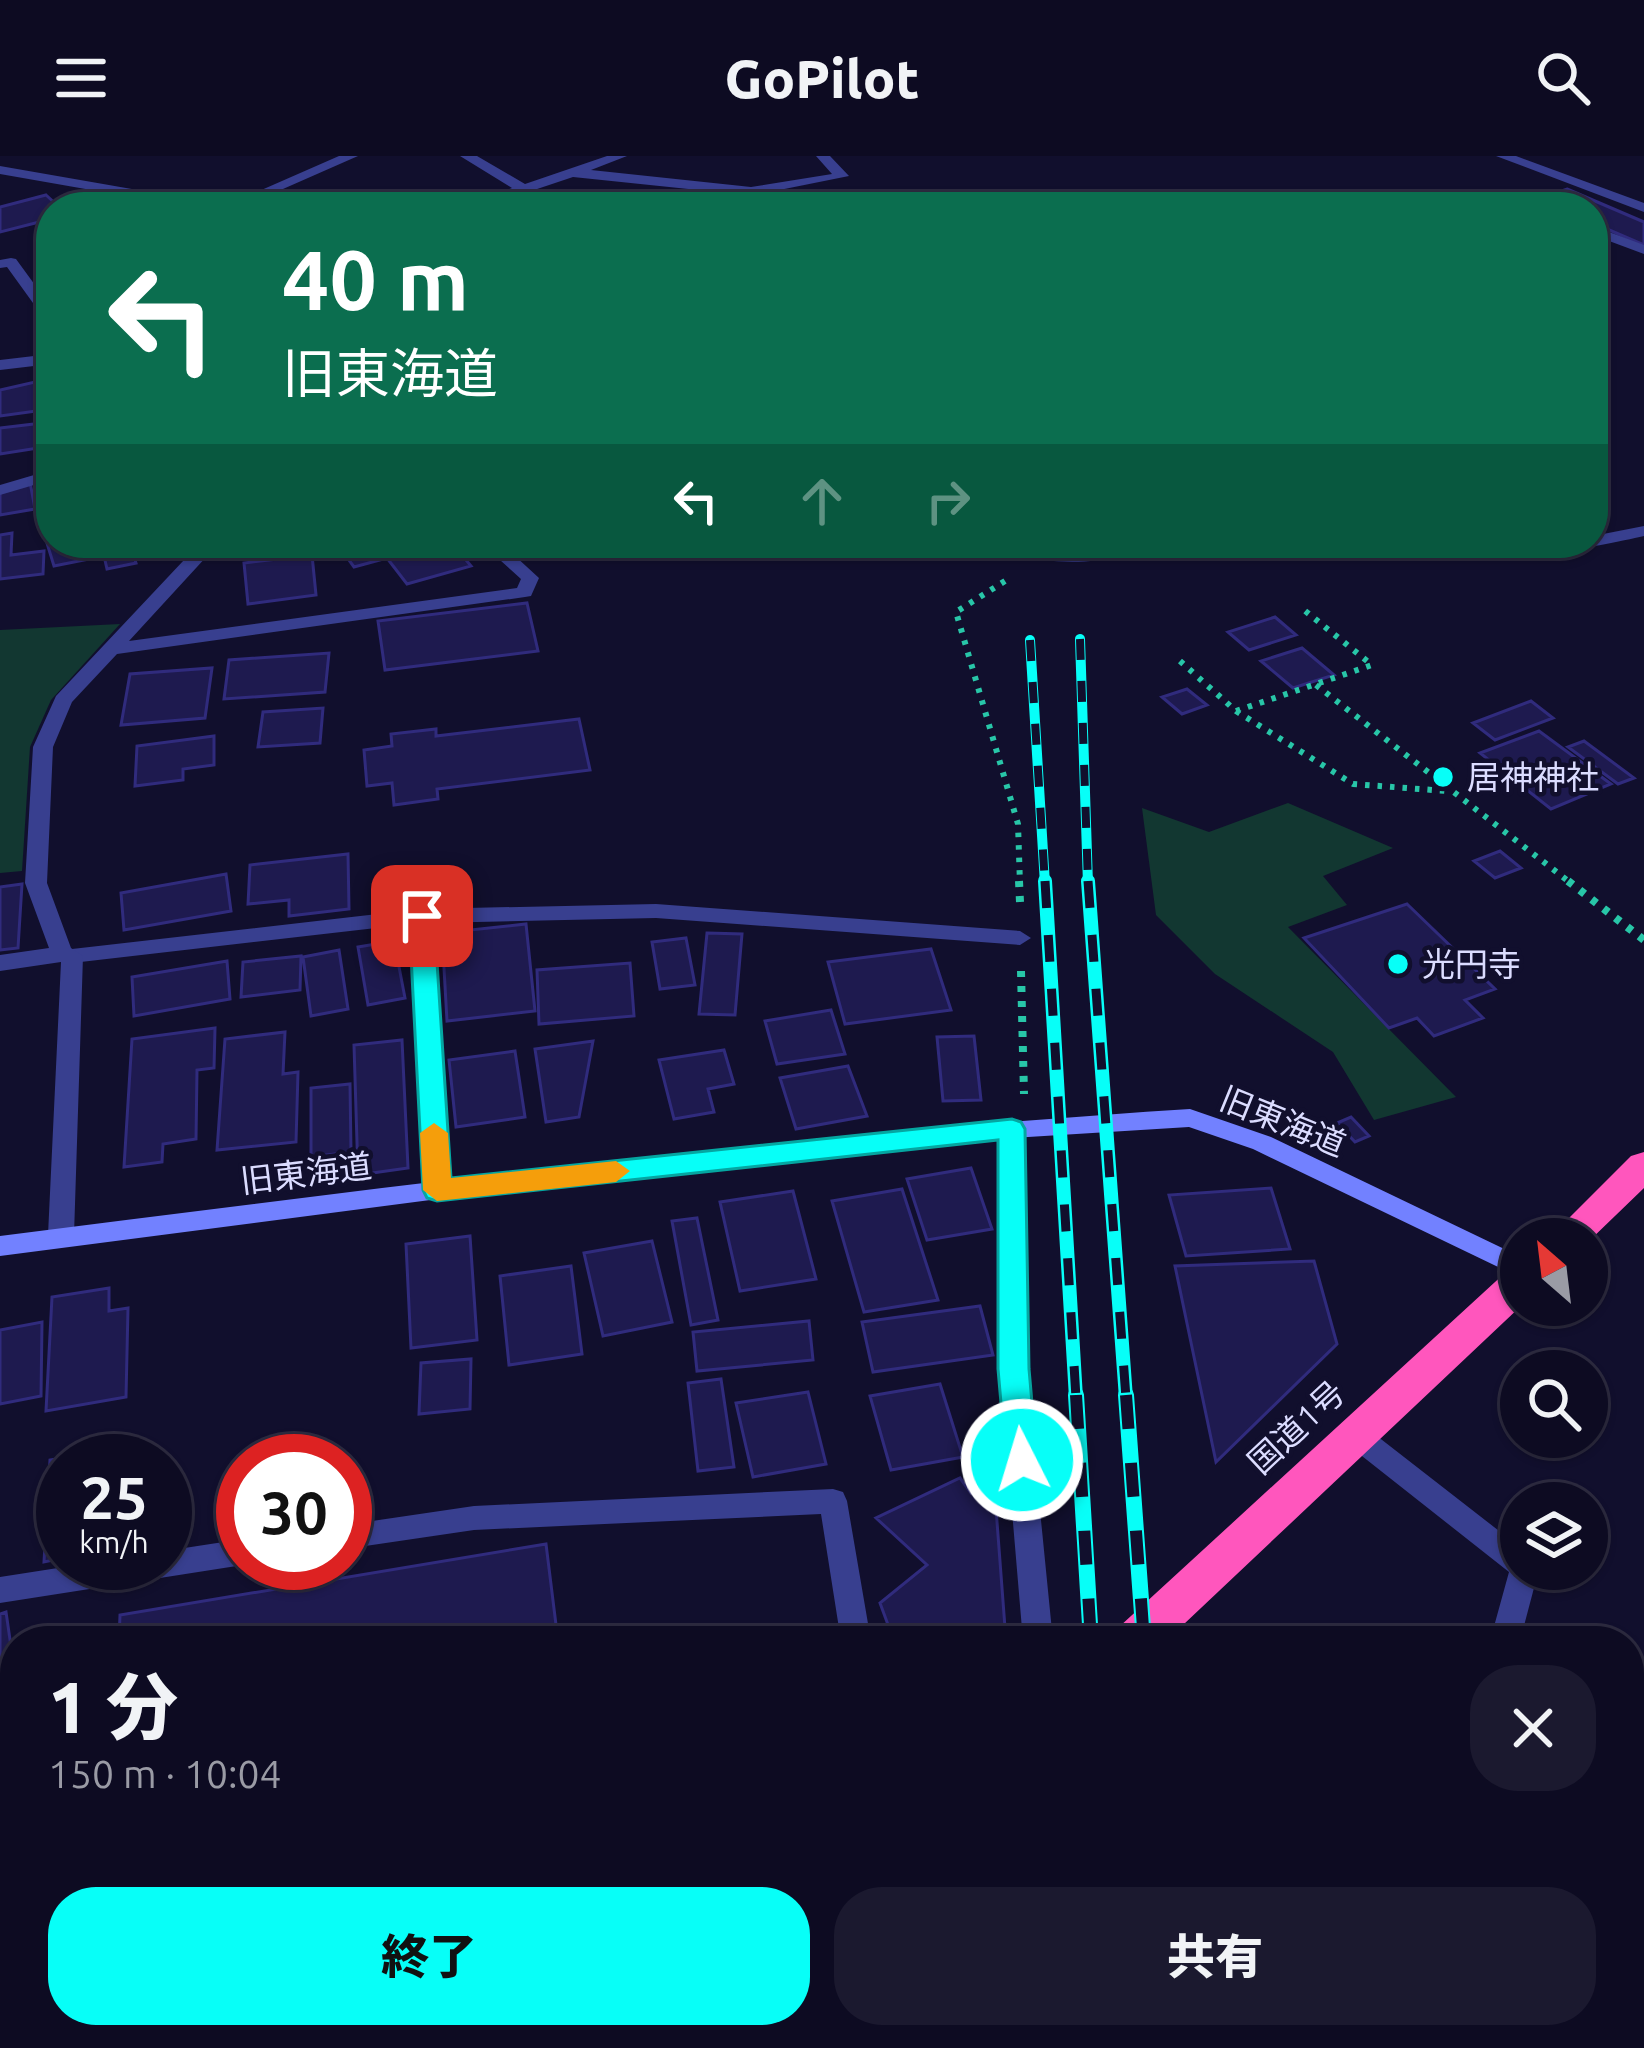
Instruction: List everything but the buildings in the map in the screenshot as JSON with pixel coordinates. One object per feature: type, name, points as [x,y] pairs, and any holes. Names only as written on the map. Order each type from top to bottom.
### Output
[{"type":"highway","points":[[1589,1218],[1644,1166]]},
{"type":"highway","name":"国道1号","points":[[1151,1626],[1500,1302]]},
{"type":"street","points":[[266,192],[351,156]]},
{"type":"street","points":[[467,156],[521,187]]},
{"type":"street","points":[[508,192],[620,156]]},
{"type":"street","points":[[568,172],[751,191],[842,176],[823,156]]},
{"type":"street","points":[[1503,156],[1601,192]]},
{"type":"street","points":[[0,172],[131,192]]},
{"type":"street","points":[[1608,195],[1644,208]]},
{"type":"street","points":[[1608,236],[1644,250]]},
{"type":"street","points":[[0,264],[11,262],[36,297]]},
{"type":"street","points":[[0,364],[36,360]]},
{"type":"street","points":[[0,490],[36,479]]},
{"type":"street","points":[[1608,538],[1644,531]]},
{"type":"street","points":[[61,1235],[67,955],[36,883],[43,747],[63,700],[196,558]]},
{"type":"street","points":[[111,649],[525,592],[530,578],[507,558]]},
{"type":"street","points":[[1042,559],[1059,558]]},
{"type":"street","points":[[0,963],[422,916],[656,910],[1020,938]]},
{"type":"street","points":[[422,916],[437,1190]]},
{"type":"street","name":"旧東海道","points":[[0,1246],[437,1190],[1018,1128],[1190,1118],[1262,1143],[1500,1258]]},
{"type":"street","points":[[1018,1128],[1013,1369],[1037,1626]]},
{"type":"street","points":[[1358,1437],[1500,1550]]},
{"type":"street","points":[[372,1533],[474,1518],[833,1501],[854,1626]]},
{"type":"street","points":[[0,1590],[216,1556]]},
{"type":"street","points":[[1508,1626],[1517,1590]]},
{"type":"path","points":[[1018,1128],[1018,824],[956,612],[1042,559]]},
{"type":"path","points":[[1236,712],[1372,665],[1304,610]]},
{"type":"path","points":[[1180,661],[1236,712],[1353,784],[1447,791]]},
{"type":"path","points":[[1316,685],[1644,940]]},
{"type":"green space","points":[[120,624],[51,700],[30,747],[22,871],[0,873],[0,630]]},
{"type":"green space","points":[[1288,803],[1393,848],[1323,876],[1347,905],[1288,927],[1456,1097],[1374,1120],[1333,1052],[1215,974],[1156,915],[1142,808],[1209,832]]},
{"type":"railway","points":[[1080,639],[1088,884]]},
{"type":"railway","points":[[1030,640],[1045,884]]},
{"type":"railway","points":[[1045,881],[1076,1398]]},
{"type":"railway","points":[[1088,881],[1126,1398]]},
{"type":"railway","points":[[1076,1395],[1090,1626]]},
{"type":"railway","points":[[1126,1395],[1143,1626]]},
{"type":"slow traffic","points":[[434,1133],[437,1190],[616,1171]]},
{"type":"place","name":"居神神社","points":[[1443,777]]},
{"type":"place","name":"光円寺","points":[[1398,964]]},
{"type":"route","points":[[422,916],[437,1190],[1012,1129],[1013,1369],[1022,1460]]}]
